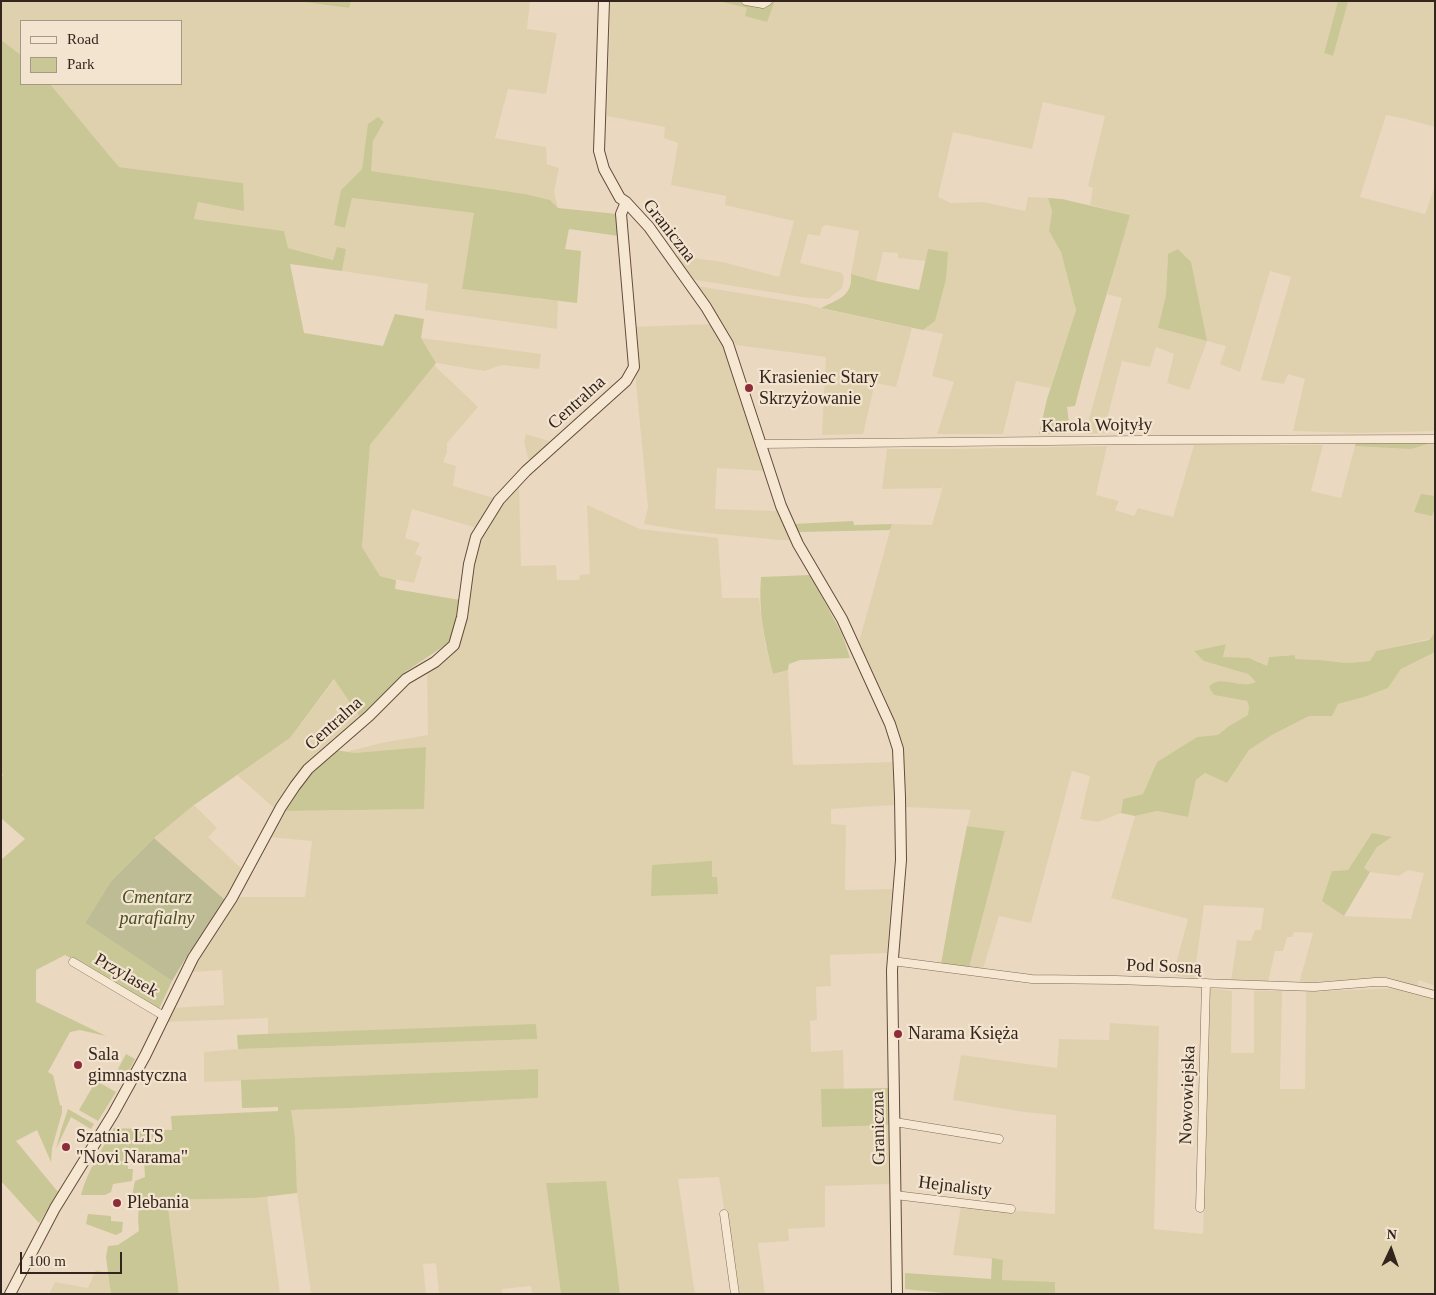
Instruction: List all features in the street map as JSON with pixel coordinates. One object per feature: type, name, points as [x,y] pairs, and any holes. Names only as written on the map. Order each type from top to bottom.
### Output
[{"type":"street","name":"Graniczna","points":[[604,1],[599,151],[604,169],[620,198],[649,227],[706,307],[728,344],[781,506],[798,544],[842,619],[890,724],[898,749],[901,860],[892,961],[897,1294]]},
{"type":"street","points":[[746,1],[763,4],[768,1]]},
{"type":"street","name":"Centralna","points":[[10,1294],[55,1208],[113,1114],[145,1056],[194,958],[232,898],[281,806],[294,786],[308,768],[369,716],[406,679],[435,662],[454,644],[462,617],[468,564],[476,537],[500,500],[526,471],[626,381],[634,367],[621,214],[626,202]]},
{"type":"street","name":"Karola Wojtyły","points":[[760,444],[1435,439]]},
{"type":"street","name":"Pod Sosną","points":[[892,961],[1032,979],[1314,987],[1386,982],[1435,995]]},
{"type":"street","name":"Przylasek","points":[[73,962],[164,1016]]},
{"type":"street","name":"Nowowiejska","points":[[1200,1208],[1206,983]]},
{"type":"street","points":[[895,1122],[999,1139]]},
{"type":"street","name":"Hejnalisty","points":[[895,1195],[1011,1208]]},
{"type":"street","points":[[724,1214],[735,1294]]},
{"type":"shaded area","points":[[1,1],[296,1],[348,8],[351,1],[530,1],[527,29],[557,33],[546,94],[508,89],[495,138],[546,147],[547,164],[559,168],[554,192],[558,208],[550,200],[525,194],[370,171],[373,141],[384,122],[366,140],[362,169],[341,190],[335,225],[345,228],[352,198],[474,213],[538,299],[558,300],[557,329],[425,310],[428,284],[342,271],[346,248],[334,260],[288,248],[284,231],[194,219],[198,202],[243,183],[119,167],[51,85],[182,85],[182,20],[20,20],[20,54],[1,40]]},
{"type":"shaded area","points":[[609,1],[718,1],[747,8],[767,21],[775,1],[1338,1],[1324,53],[1333,56],[1348,2],[1342,1],[1435,1],[1435,127],[1386,115],[1360,197],[1425,214],[1435,186],[1435,431],[1360,433],[1293,431],[1305,379],[1288,374],[1284,384],[1261,380],[1291,277],[1270,271],[1240,372],[1220,364],[1226,346],[1207,341],[1189,390],[1167,383],[1174,354],[1156,347],[1150,367],[1122,361],[1104,430],[1105,433],[1085,434],[1122,298],[1107,294],[1130,215],[1090,205],[1093,188],[1088,186],[1105,116],[1043,102],[1032,149],[953,132],[938,197],[951,203],[983,202],[1025,211],[1028,197],[1048,198],[1052,211],[1049,231],[1061,252],[1076,310],[1050,388],[1016,381],[1003,434],[937,434],[954,382],[932,376],[943,334],[923,330],[935,321],[928,249],[926,261],[898,258],[898,253],[883,252],[876,281],[851,274],[859,231],[826,225],[822,227],[820,236],[808,234],[800,263],[842,273],[844,278],[842,288],[828,299],[802,297],[690,279],[676,257],[723,262],[779,277],[794,221],[725,205],[726,196],[671,185],[678,143],[664,138],[665,127],[607,116]],"holes":[[[1168,254],[1207,341],[1158,328],[1166,295]]]},
{"type":"shaded area","points":[[697,286],[806,304],[912,328],[896,387],[875,383],[863,434],[822,435],[826,357],[736,345]]},
{"type":"shaded area","points":[[712,324],[724,347],[734,374],[764,471],[717,468],[715,509],[777,511],[792,540],[686,531],[644,524],[648,507],[636,383],[633,327]]},
{"type":"shaded area","points":[[421,338],[541,354],[539,369],[502,365],[484,371],[436,363]]},
{"type":"shaded area","points":[[434,365],[478,407],[447,443],[447,452],[443,462],[456,466],[453,486],[494,498],[477,528],[412,509],[405,538],[420,543],[415,554],[422,557],[414,583],[380,576],[362,547],[370,445]]},
{"type":"shaded area","points":[[526,434],[552,442],[531,461],[528,458],[524,442]]},
{"type":"shaded area","points":[[1435,442],[1435,632],[1429,639],[1376,651],[1370,661],[1347,663],[1295,659],[1294,655],[1269,657],[1267,666],[1249,658],[1223,658],[1226,644],[1194,651],[1229,668],[1248,674],[1257,682],[1248,685],[1220,681],[1214,695],[1247,701],[1249,707],[1248,715],[1229,726],[1218,736],[1197,737],[1157,762],[1143,794],[1123,799],[1121,813],[1098,822],[1080,819],[1090,776],[1072,771],[1031,923],[999,916],[983,969],[969,968],[1005,831],[967,826],[971,810],[905,807],[902,742],[885,697],[859,642],[892,524],[932,525],[945,479],[942,488],[882,489],[887,449],[1107,446],[1096,495],[1119,501],[1115,510],[1134,516],[1138,508],[1173,517],[1194,445],[1323,445],[1311,491],[1341,498],[1355,446]]},
{"type":"shaded area","points":[[519,483],[521,566],[556,565],[557,580],[579,580],[580,575],[590,574],[587,505],[640,529],[718,538],[722,598],[759,598],[765,643],[773,674],[788,670],[793,765],[893,762],[895,805],[831,809],[831,824],[846,825],[845,890],[892,889],[887,953],[830,955],[831,986],[816,987],[817,1020],[810,1021],[811,1052],[843,1050],[844,1089],[821,1089],[891,1125],[891,1184],[825,1186],[825,1227],[788,1229],[789,1241],[758,1243],[765,1294],[738,1294],[719,1177],[678,1179],[695,1294],[620,1294],[605,1181],[546,1183],[561,1294],[532,1294],[531,1286],[502,1289],[502,1294],[439,1294],[436,1263],[423,1264],[426,1294],[311,1294],[297,1193],[295,1137],[291,1110],[538,1098],[538,1069],[204,1082],[204,1052],[238,1049],[537,1039],[268,1034],[268,1018],[166,1022],[172,1008],[224,1005],[222,970],[191,972],[237,897],[305,897],[312,841],[268,837],[284,811],[424,809],[355,753],[346,752],[381,743],[428,735],[427,672],[458,647],[481,536]],"holes":[[[712,861],[712,878],[717,894],[651,896]]]},
{"type":"shaded area","points":[[1435,652],[1435,986],[1419,980],[1417,986],[1383,978],[1299,983],[1313,933],[1294,932],[1292,937],[1287,937],[1283,951],[1275,951],[1268,982],[1231,981],[1237,940],[1251,941],[1255,930],[1261,930],[1264,908],[1204,905],[1194,979],[1173,975],[1188,919],[1111,898],[1135,816],[1157,811],[1188,817],[1196,780],[1205,773],[1227,783],[1249,750],[1272,735],[1309,716],[1332,716],[1338,704],[1388,688],[1401,669]],"holes":[[[1372,833],[1391,838],[1377,847],[1364,869],[1370,872],[1399,876],[1408,870],[1424,873],[1411,919],[1344,916],[1323,901],[1332,871],[1348,870]]]},
{"type":"shaded area","points":[[335,679],[360,717],[300,770],[274,808],[237,775],[290,738]]},
{"type":"shaded area","points":[[194,805],[217,828],[208,837],[242,869],[225,900],[154,838]]},
{"type":"shaded area","points":[[1210,988],[1232,991],[1231,1053],[1254,1053],[1254,991],[1282,991],[1280,1089],[1305,1089],[1306,992],[1395,988],[1435,999],[1435,1294],[1055,1294],[1054,1282],[1002,1280],[1003,1260],[953,1255],[961,1206],[1055,1214],[1056,1115],[1024,1112],[953,1100],[961,1055],[1057,1068],[1059,1039],[1109,1040],[1110,1023],[1159,1026],[1154,1229],[1203,1234]]},
{"type":"shaded area","points":[[267,1196],[280,1294],[179,1294],[167,1200],[255,1198]]},
{"type":"shaded area","points":[[96,1270],[109,1274],[111,1294],[49,1294],[55,1282],[88,1288]]},
{"type":"green space","points":[[296,1],[351,1],[349,8]]},
{"type":"green space","points":[[718,1],[738,1],[752,5],[775,1],[767,22],[745,16],[747,8]]},
{"type":"green space","points":[[1338,1],[1348,2],[1333,56],[1324,53]]},
{"type":"green space","points":[[1,40],[20,54],[20,85],[51,85],[119,167],[243,183],[244,211],[198,202],[194,219],[284,231],[288,248],[333,260],[337,247],[346,249],[342,271],[290,264],[304,333],[383,346],[395,314],[424,319],[421,338],[436,363],[370,445],[362,547],[380,576],[396,580],[395,589],[460,600],[450,642],[405,672],[360,717],[334,679],[290,738],[194,805],[154,838],[111,881],[85,923],[172,981],[159,1009],[65,955],[36,970],[36,1002],[106,1036],[80,1030],[70,1032],[48,1072],[53,1075],[60,1105],[62,1106],[62,1113],[52,1148],[51,1162],[37,1130],[16,1141],[58,1192],[39,1223],[1,1181],[1,860],[25,839],[1,818],[1,777],[3,775],[1,772]]},
{"type":"green space","points":[[378,117],[384,122],[373,141],[371,171],[525,194],[550,200],[558,208],[617,214],[619,236],[569,229],[565,249],[581,251],[577,303],[462,289],[474,213],[352,198],[345,228],[334,225],[341,190],[362,169],[368,124]]},
{"type":"green space","points":[[1048,198],[1062,199],[1130,215],[1075,406],[1067,407],[1069,423],[1066,434],[1039,434],[1047,399],[1076,310],[1061,252],[1049,231],[1052,211]]},
{"type":"green space","points":[[928,249],[948,252],[946,279],[935,321],[923,330],[821,308],[844,296],[850,287],[851,274],[919,290]]},
{"type":"green space","points":[[1178,249],[1191,262],[1207,341],[1158,328],[1166,295],[1168,254]]},
{"type":"green space","points":[[1356,442],[1427,442],[1427,444],[1411,449],[1355,446]]},
{"type":"green space","points":[[1421,494],[1435,496],[1435,508],[1432,516],[1414,512]]},
{"type":"green space","points":[[853,521],[854,525],[892,524],[890,530],[798,532],[793,524]]},
{"type":"green space","points":[[810,575],[842,634],[850,658],[800,660],[789,664],[788,670],[773,674],[761,614],[761,577]]},
{"type":"green space","points":[[1435,632],[1435,652],[1401,669],[1388,688],[1338,704],[1332,716],[1309,716],[1272,735],[1249,750],[1227,783],[1205,773],[1196,780],[1188,817],[1157,811],[1135,816],[1121,813],[1123,799],[1143,794],[1157,762],[1197,737],[1218,735],[1248,715],[1249,707],[1247,701],[1214,695],[1209,687],[1219,681],[1243,684],[1256,682],[1248,674],[1204,661],[1194,651],[1226,644],[1223,657],[1249,658],[1267,666],[1269,657],[1295,655],[1295,659],[1347,663],[1370,661],[1376,651],[1429,640]]},
{"type":"green space","points":[[426,747],[424,809],[284,811],[308,774],[335,750],[355,753]]},
{"type":"green space","points":[[967,826],[1005,831],[969,968],[941,964]]},
{"type":"green space","points":[[1372,833],[1392,837],[1377,847],[1364,868],[1370,872],[1344,916],[1322,901],[1332,871],[1348,870]]},
{"type":"green space","name":"Cmentarz parafialny","points":[[154,838],[225,900],[172,981],[85,923],[111,881]]},
{"type":"green space","points":[[712,861],[712,877],[717,877],[718,894],[651,896],[652,865]]},
{"type":"green space","points":[[536,1024],[537,1039],[238,1049],[237,1035]]},
{"type":"green space","points":[[126,1054],[135,1059],[126,1076],[117,1071]]},
{"type":"green space","points":[[538,1069],[538,1098],[291,1110],[295,1137],[297,1193],[255,1198],[167,1200],[179,1294],[111,1294],[106,1257],[108,1246],[118,1245],[139,1231],[138,1218],[143,1198],[132,1196],[135,1181],[145,1177],[144,1160],[134,1155],[127,1155],[128,1169],[133,1169],[132,1181],[113,1184],[111,1192],[105,1195],[81,1195],[91,1169],[114,1128],[172,1130],[171,1116],[278,1111],[278,1107],[242,1108],[241,1080]]},
{"type":"green space","points":[[96,1081],[116,1092],[98,1121],[79,1110]]},
{"type":"green space","points":[[891,1088],[891,1125],[822,1127],[821,1089]]},
{"type":"green space","points":[[68,1109],[94,1124],[91,1129],[71,1117],[56,1149],[61,1130]]},
{"type":"green space","points":[[606,1181],[620,1294],[561,1294],[546,1183]]},
{"type":"green space","points":[[88,1214],[111,1216],[111,1221],[123,1222],[122,1232],[116,1235],[86,1224]]},
{"type":"green space","points":[[992,1258],[1003,1260],[1002,1280],[1055,1282],[1055,1294],[953,1294],[905,1289],[905,1273],[991,1279]]},
{"type":"place","name":"Krasieniec Stary Skrzyżowanie","points":[[749,388]]},
{"type":"place","name":"Narama Księża","points":[[898,1034]]},
{"type":"place","name":"Sala gimnastyczna","points":[[78,1065]]},
{"type":"place","name":"Szatnia LTS \"Novi Narama\"","points":[[66,1147]]},
{"type":"place","name":"Plebania","points":[[117,1203]]}]
